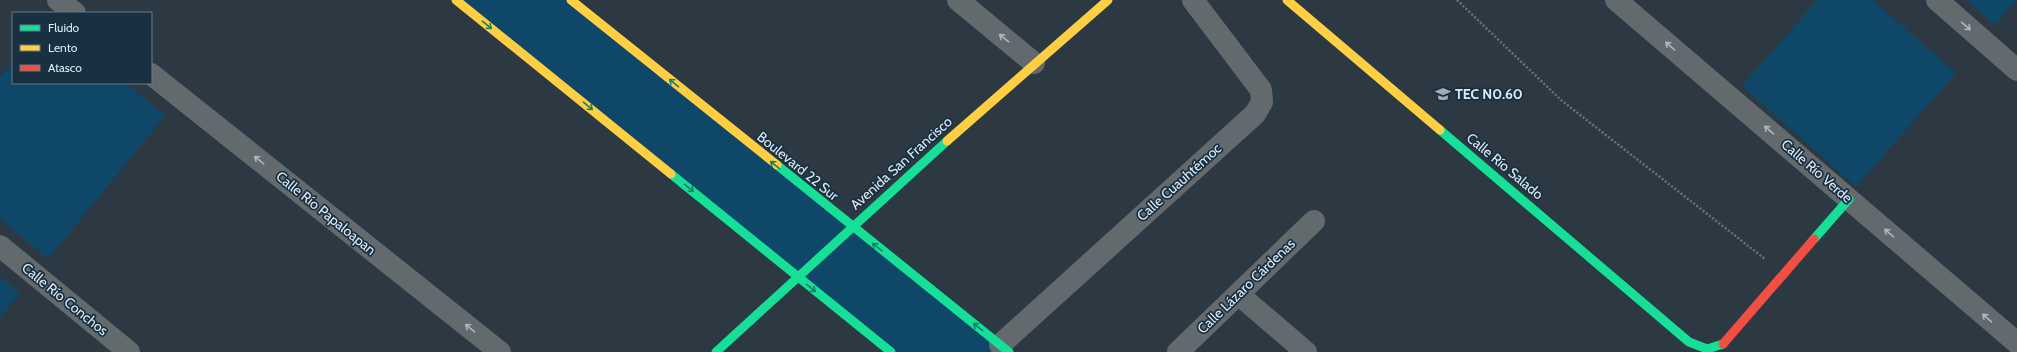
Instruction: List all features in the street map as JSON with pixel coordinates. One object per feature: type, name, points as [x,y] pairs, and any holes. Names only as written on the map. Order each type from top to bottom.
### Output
[{"type":"street","points":[[58,0],[74,12]]},
{"type":"street","points":[[456,0],[892,352]]},
{"type":"street","name":"Boulevard 22 Sur","points":[[570,0],[1004,348]]},
{"type":"street","points":[[958,0],[1034,63]]},
{"type":"street","name":"Avenida San Francisco","points":[[716,352],[851,226],[1034,63],[1108,0]]},
{"type":"street","name":"Calle Cuauhtémoc","points":[[1004,348],[1255,114],[1262,102],[1261,90],[1193,0]]},
{"type":"street","name":"Calle Río Salado","points":[[1287,0],[1689,342],[1707,349],[1723,344],[1784,274]]},
{"type":"street","name":"Calle Río Verde","points":[[1616,0],[2017,343]]},
{"type":"street","points":[[1937,0],[2017,70]]},
{"type":"street","name":"Calle Río Papaloapan","points":[[152,75],[500,352]]},
{"type":"street","points":[[1784,274],[1849,199]]},
{"type":"street","name":"Calle Lázaro Cárdenas","points":[[1178,352],[1314,221]]},
{"type":"street","name":"Calle Río Conchos","points":[[0,246],[130,352]]},
{"type":"street","points":[[1238,294],[1306,352]]},
{"type":"path","points":[[1457,0],[1561,100],[1784,274]]},
{"type":"shaded area","points":[[456,0],[571,0],[1006,352],[891,352]]},
{"type":"shaded area","points":[[1817,0],[1873,0],[1956,73],[1856,187],[1742,86]]},
{"type":"shaded area","points":[[1966,0],[2017,0],[1995,25]]},
{"type":"shaded area","points":[[12,63],[12,84],[127,84],[165,116],[48,259],[0,219],[0,77]]},
{"type":"shaded area","points":[[0,277],[20,293],[0,318]]},
{"type":"traffic: fast","points":[[1440,130],[1689,342],[1707,349],[1723,344]]},
{"type":"traffic: fast","points":[[716,352],[947,141]]},
{"type":"traffic: fast","points":[[777,165],[1009,352]]},
{"type":"traffic: fast","points":[[671,174],[891,352]]},
{"type":"traffic: fast","points":[[1814,239],[1849,199]]},
{"type":"traffic: slow","points":[[456,0],[671,174]]},
{"type":"traffic: slow","points":[[571,0],[777,165]]},
{"type":"traffic: slow","points":[[947,141],[1108,0]]},
{"type":"traffic: slow","points":[[1287,0],[1440,130]]},
{"type":"traffic: jam","points":[[1723,344],[1814,239]]},
{"type":"place","name":"TEC N0.60","points":[[1443,94]]}]
